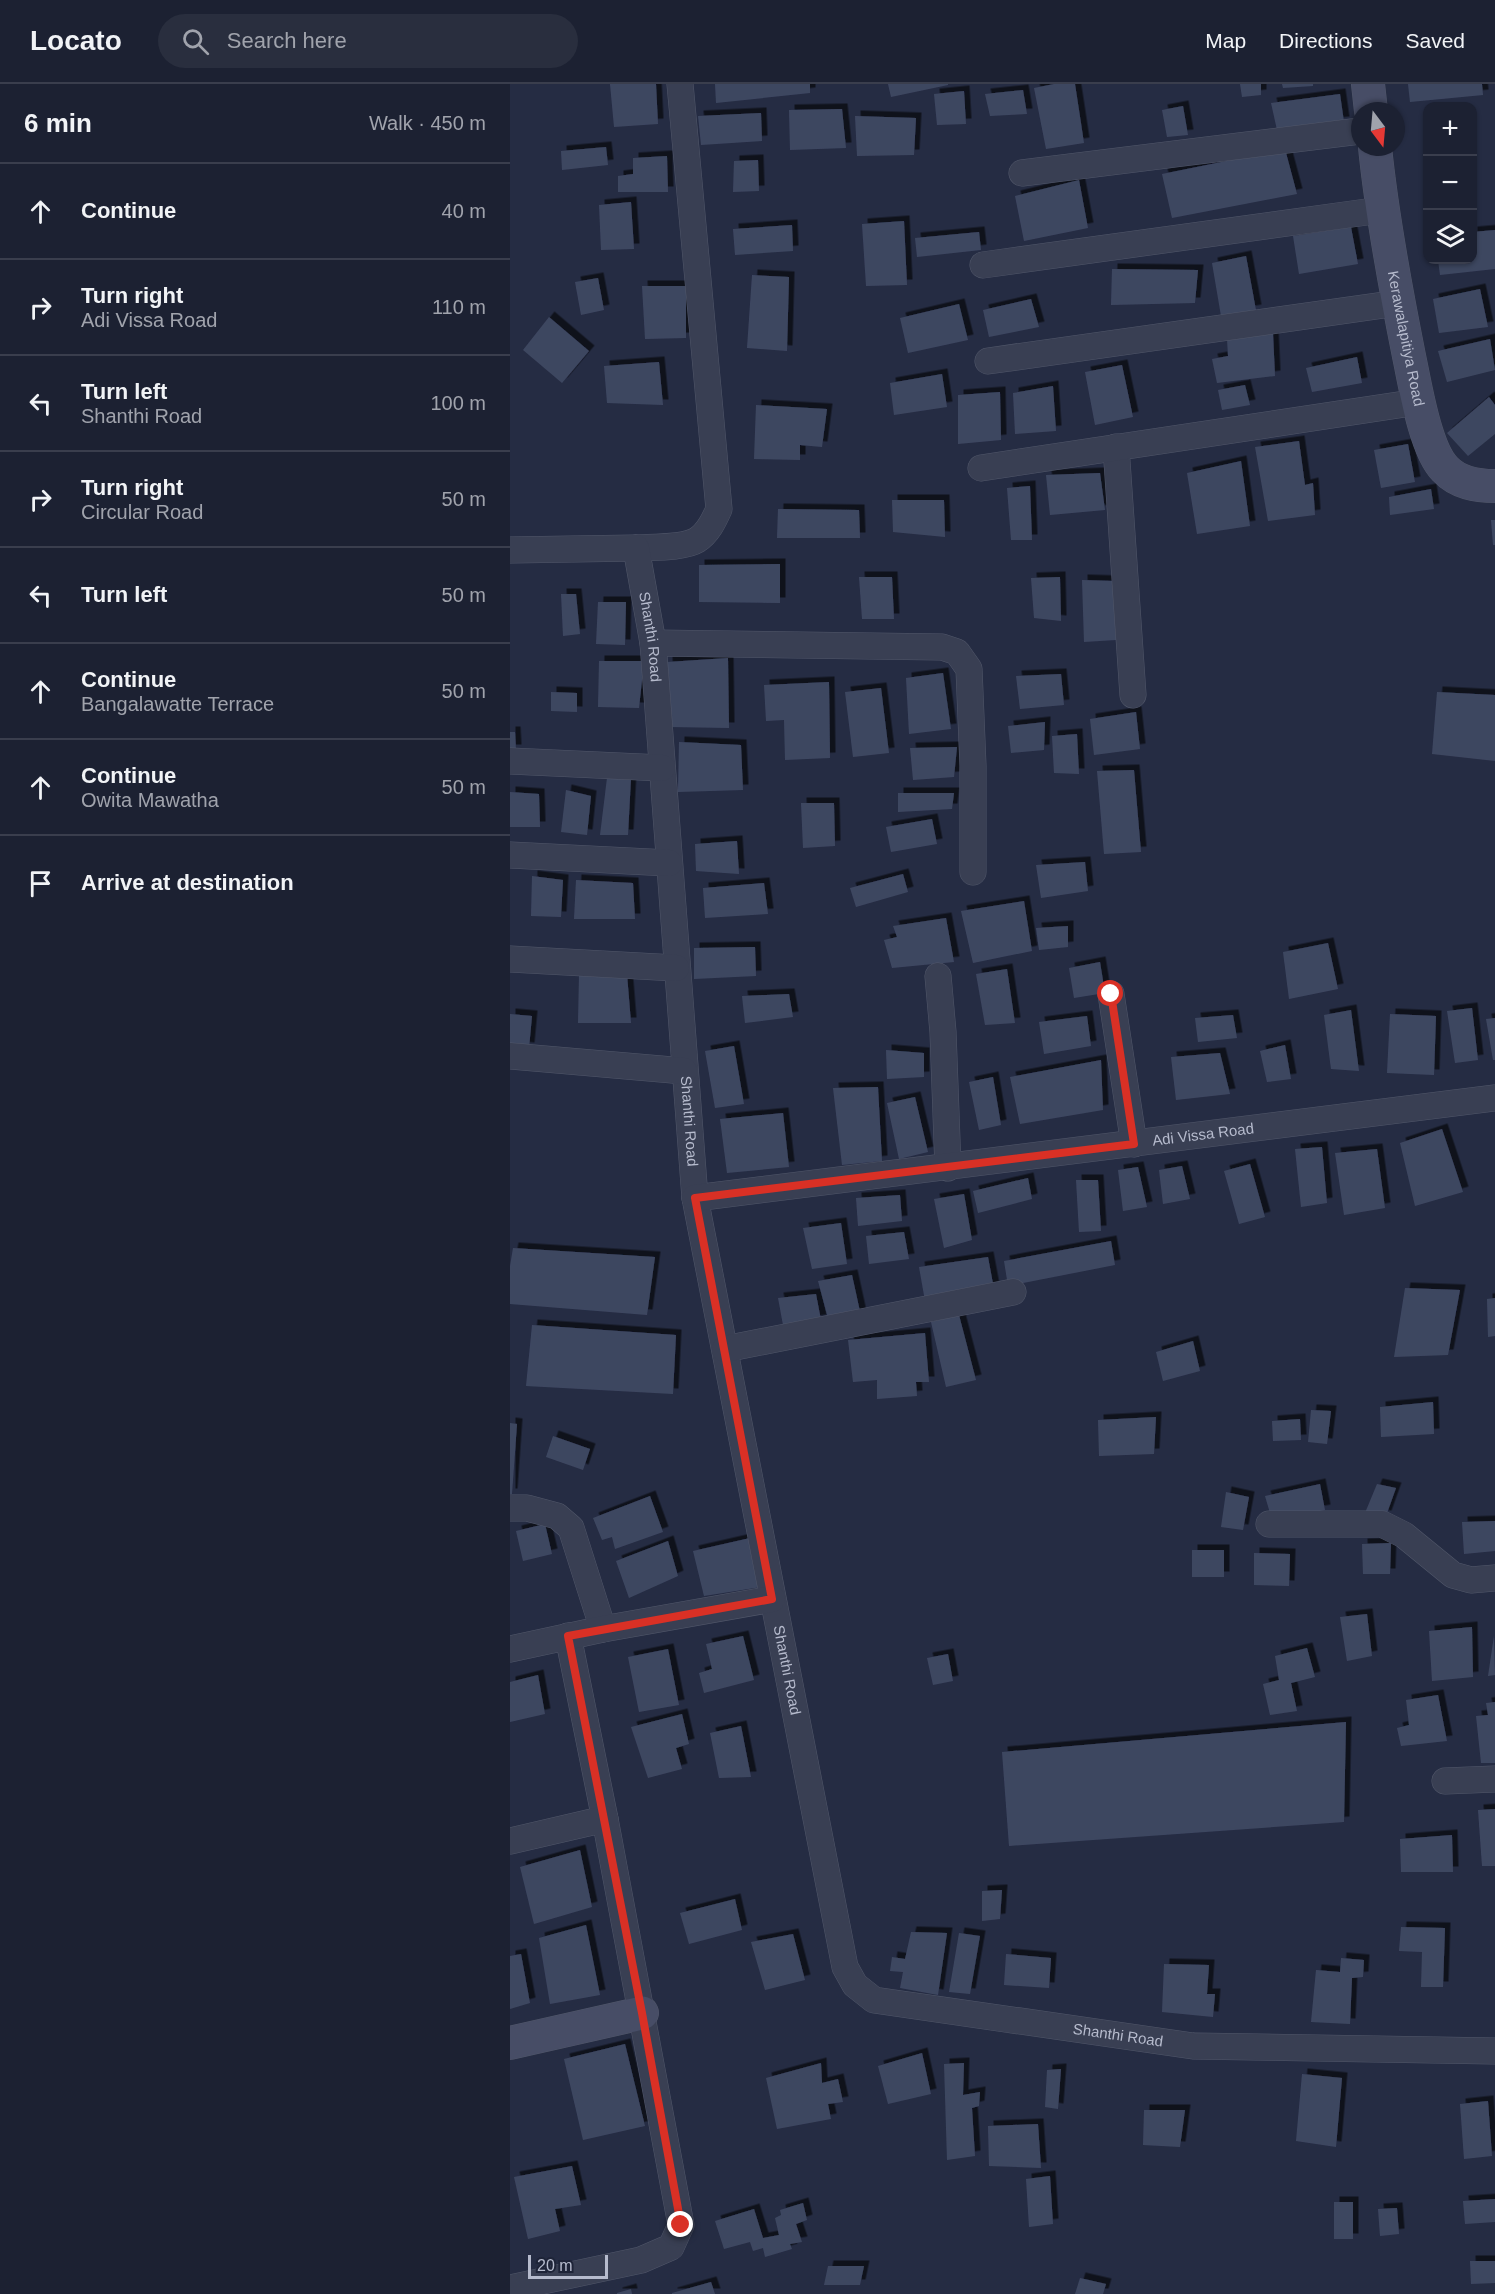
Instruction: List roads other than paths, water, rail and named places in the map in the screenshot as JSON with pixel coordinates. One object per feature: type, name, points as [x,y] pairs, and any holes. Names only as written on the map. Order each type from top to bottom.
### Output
[{"type":"street","points":[[510,550],[636,548],[674,545],[697,540],[711,526],[719,509],[680,84]]},
{"type":"street","points":[[1368,84],[1370,102]]},
{"type":"street","points":[[1022,174],[1351,132]]},
{"type":"street","name":"Kerawalapitiya Road","points":[[1376,156],[1381,210],[1398,303],[1418,402],[1432,447],[1443,468],[1462,481],[1477,486],[1495,486]]},
{"type":"street","points":[[982,265],[1381,210]]},
{"type":"street","points":[[988,361],[1398,303]]},
{"type":"street","points":[[981,468],[1418,402]]},
{"type":"street","points":[[1116,447],[1133,695]]},
{"type":"street","name":"Shanthi Road","points":[[636,548],[653,643],[695,1198],[845,1967],[855,1986],[874,2001],[1193,2046],[1495,2051]]},
{"type":"street","points":[[653,643],[942,647],[957,652],[969,669],[973,766],[973,872]]},
{"type":"street","points":[[510,761],[662,768]]},
{"type":"street","points":[[510,855],[669,863]]},
{"type":"street","points":[[510,959],[676,968]]},
{"type":"street","points":[[938,976],[943,1032],[948,1168]]},
{"type":"street","points":[[1111,994],[1134,1144]]},
{"type":"street","points":[[510,1056],[684,1071]]},
{"type":"street","name":"Adi Vissa Road","points":[[695,1198],[1495,1098]]},
{"type":"street","points":[[725,1350],[1013,1292]]},
{"type":"street","points":[[510,1508],[527,1508],[557,1516],[571,1528],[603,1629]]},
{"type":"street","points":[[1269,1524],[1382,1524],[1404,1535],[1453,1575],[1471,1580],[1495,1578]]},
{"type":"street","points":[[510,1649],[603,1629],[772,1599]]},
{"type":"street","points":[[510,2288],[641,2260],[672,2247],[681,2225],[605,1819],[568,1636]]},
{"type":"street","points":[[1445,1781],[1495,1779]]},
{"type":"street","points":[[510,1841],[605,1819]]},
{"type":"street","points":[[510,2043],[642,2013]]}]
